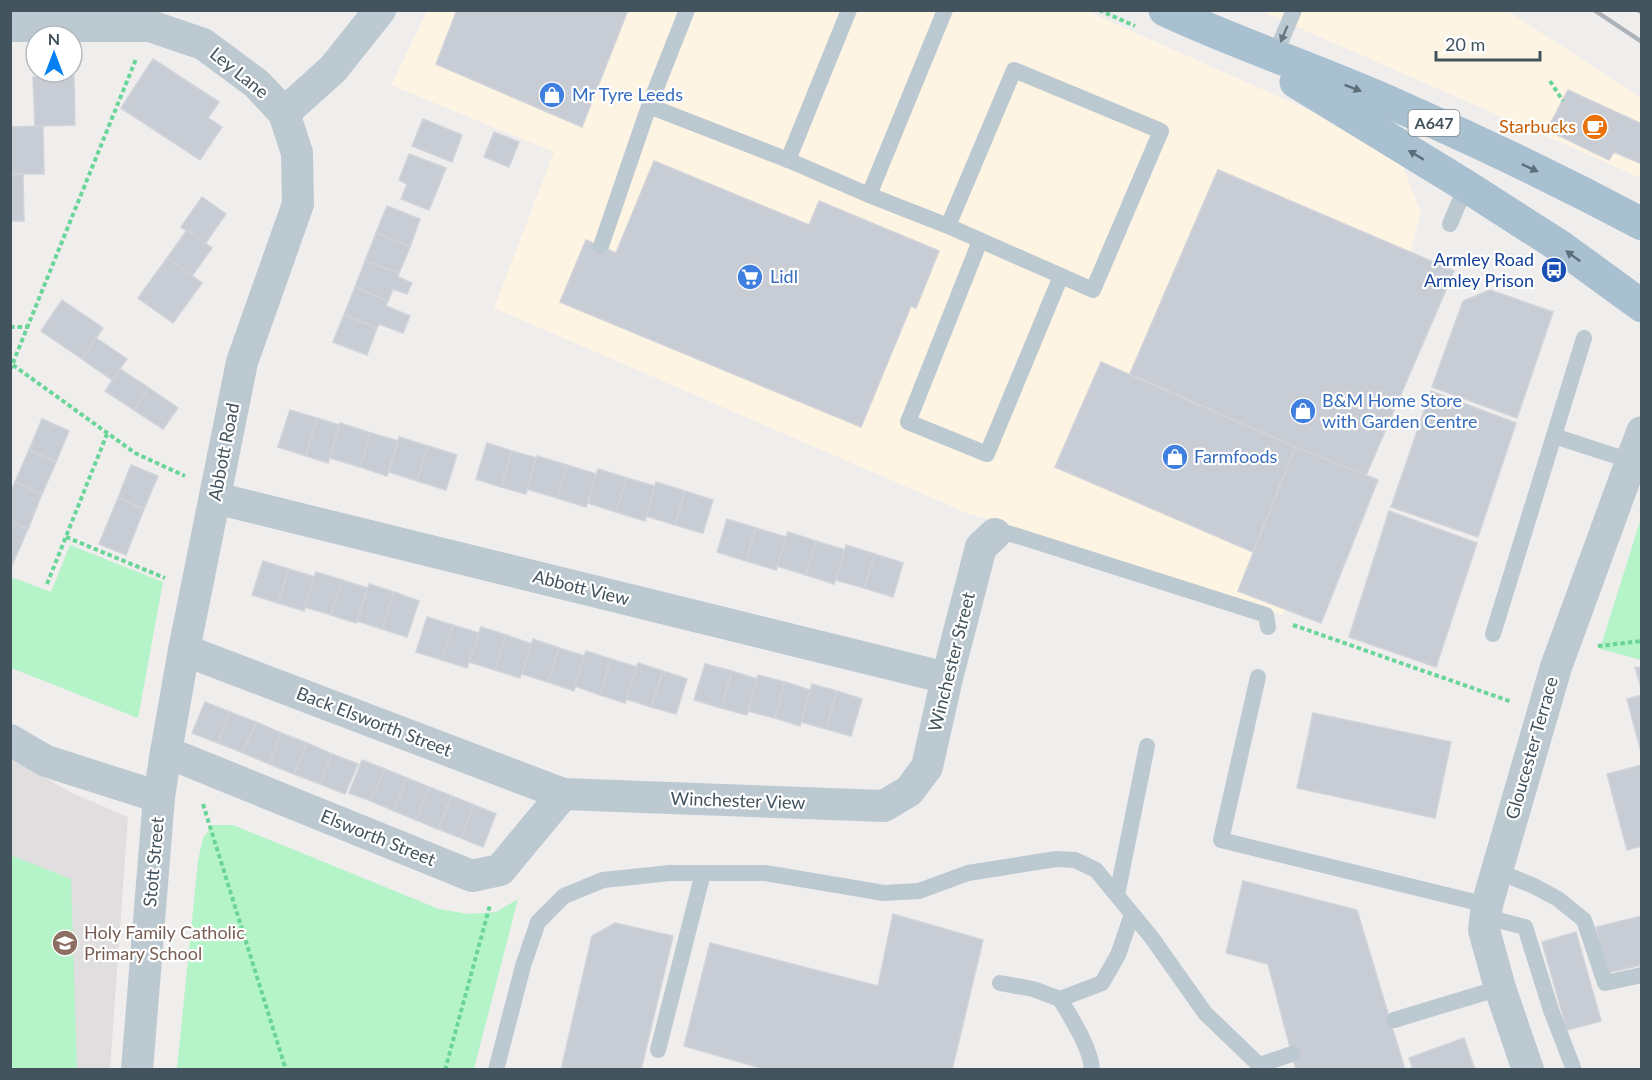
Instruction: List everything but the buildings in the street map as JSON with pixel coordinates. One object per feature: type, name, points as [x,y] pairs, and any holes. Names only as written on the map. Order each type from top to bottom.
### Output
[{"type":"main road","name":"A647","points":[[1165,10],[1220,36],[1400,106],[1592,197],[1641,224]]},
{"type":"main road","name":"A647","points":[[1220,36],[1562,247],[1641,306]]},
{"type":"street","points":[[284,113],[333,69],[380,10]]},
{"type":"street","name":"Ley Lane","points":[[10,26],[150,26],[203,44],[257,84],[284,113]]},
{"type":"street","name":"Abbott Road","points":[[159,797],[178,757],[184,651],[242,362],[298,204],[297,153],[284,113]]},
{"type":"street","name":"Gloucester Terrace","points":[[1528,1070],[1500,988],[1484,930],[1486,911],[1541,712],[1641,432]]},
{"type":"street","name":"Abbott View","points":[[215,498],[947,678]]},
{"type":"street","name":"Winchester Street","points":[[909,791],[927,767],[981,547],[995,534]]},
{"type":"street","name":"Back Elsworth Street","points":[[184,651],[563,794]]},
{"type":"street","points":[[10,740],[46,761],[159,797]]},
{"type":"street","name":"Elsworth Street","points":[[178,757],[472,876],[500,870]]},
{"type":"street","name":"Winchester View","points":[[563,794],[884,806],[909,791]]},
{"type":"street","points":[[500,870],[563,794]]},
{"type":"street","name":"Stott Street","points":[[137,1070],[159,797]]},
{"type":"lane","points":[[601,246],[649,106],[687,10]]},
{"type":"lane","points":[[788,160],[849,10]]},
{"type":"lane","points":[[869,195],[945,10]]},
{"type":"lane","points":[[1274,57],[1294,10]]},
{"type":"lane","points":[[649,106],[948,226],[1093,290],[1161,131],[1014,70],[948,226]]},
{"type":"lane","points":[[1450,224],[1466,186]]},
{"type":"lane","points":[[980,241],[908,422],[987,454],[1061,276]]},
{"type":"lane","points":[[1493,634],[1584,338]]},
{"type":"lane","points":[[1554,436],[1632,461]]},
{"type":"lane","points":[[995,534],[1007,533],[1267,621]]},
{"type":"lane","points":[[1258,677],[1221,840],[1486,911],[1525,927],[1551,1010],[1574,1070]]},
{"type":"lane","points":[[1117,895],[1147,746]]},
{"type":"lane","points":[[496,1070],[523,966],[538,922],[564,896],[603,880],[670,873],[765,873],[884,893],[919,891],[968,873],[1056,859],[1075,861],[1096,870],[1152,938],[1205,1013],[1259,1065],[1292,1054]]},
{"type":"lane","points":[[1497,871],[1534,886],[1558,899],[1584,920],[1605,983],[1641,975]]},
{"type":"lane","points":[[657,1050],[703,873]]},
{"type":"lane","points":[[1060,999],[1102,983],[1118,955],[1132,914]]},
{"type":"lane","points":[[1000,983],[1033,989],[1060,999],[1081,1036],[1092,1064],[1092,1070]]},
{"type":"lane","points":[[1394,1020],[1500,988]]},
{"type":"path","points":[[150,26],[12,368],[135,453],[184,475],[215,498]]},
{"type":"path","points":[[1550,81],[1563,100]]},
{"type":"path","points":[[10,327],[28,327]]},
{"type":"path","points":[[47,584],[107,434]]},
{"type":"path","points":[[66,537],[197,591]]},
{"type":"path","points":[[1267,621],[1541,712]]},
{"type":"path","points":[[178,757],[286,1070]]},
{"type":"path","points":[[445,1070],[500,870]]},
{"type":"shaded area","points":[[427,11],[1087,11],[1369,137],[1403,167],[1421,213],[1410,251],[1335,431],[1283,615],[967,513],[494,308],[554,152],[391,85]]},
{"type":"shaded area","points":[[1261,11],[1508,11],[1641,98],[1641,178]]},
{"type":"shaded area","name":"Holy Family Catholic Primary School","points":[[10,758],[72,793],[128,817],[110,1069],[11,1069]]},
{"type":"green space","points":[[1641,518],[1642,660],[1600,649]]},
{"type":"green space","points":[[70,545],[163,582],[138,718],[11,668],[11,577],[51,592]]},
{"type":"green space","points":[[213,825],[233,825],[439,909],[469,914],[496,912],[518,899],[474,1069],[177,1069],[198,861],[203,838]]},
{"type":"green space","points":[[10,855],[71,879],[77,1069],[11,1069]]},
{"type":"railway","points":[[1594,10],[1642,42]]},
{"type":"railway","points":[[1638,10],[1642,13]]},
{"type":"place","name":"Mr Tyre Leeds","points":[[552,95]]},
{"type":"place","name":"Starbucks","points":[[1595,127]]},
{"type":"place","name":"Armley Road Armley Prison","points":[[1554,270]]},
{"type":"place","name":"Lidl","points":[[750,277]]},
{"type":"place","name":"B&M Home Store with Garden Centre","points":[[1303,411]]},
{"type":"place","name":"Farmfoods","points":[[1175,457]]},
{"type":"place","name":"Holy Family Catholic Primary School","points":[[65,943]]}]
